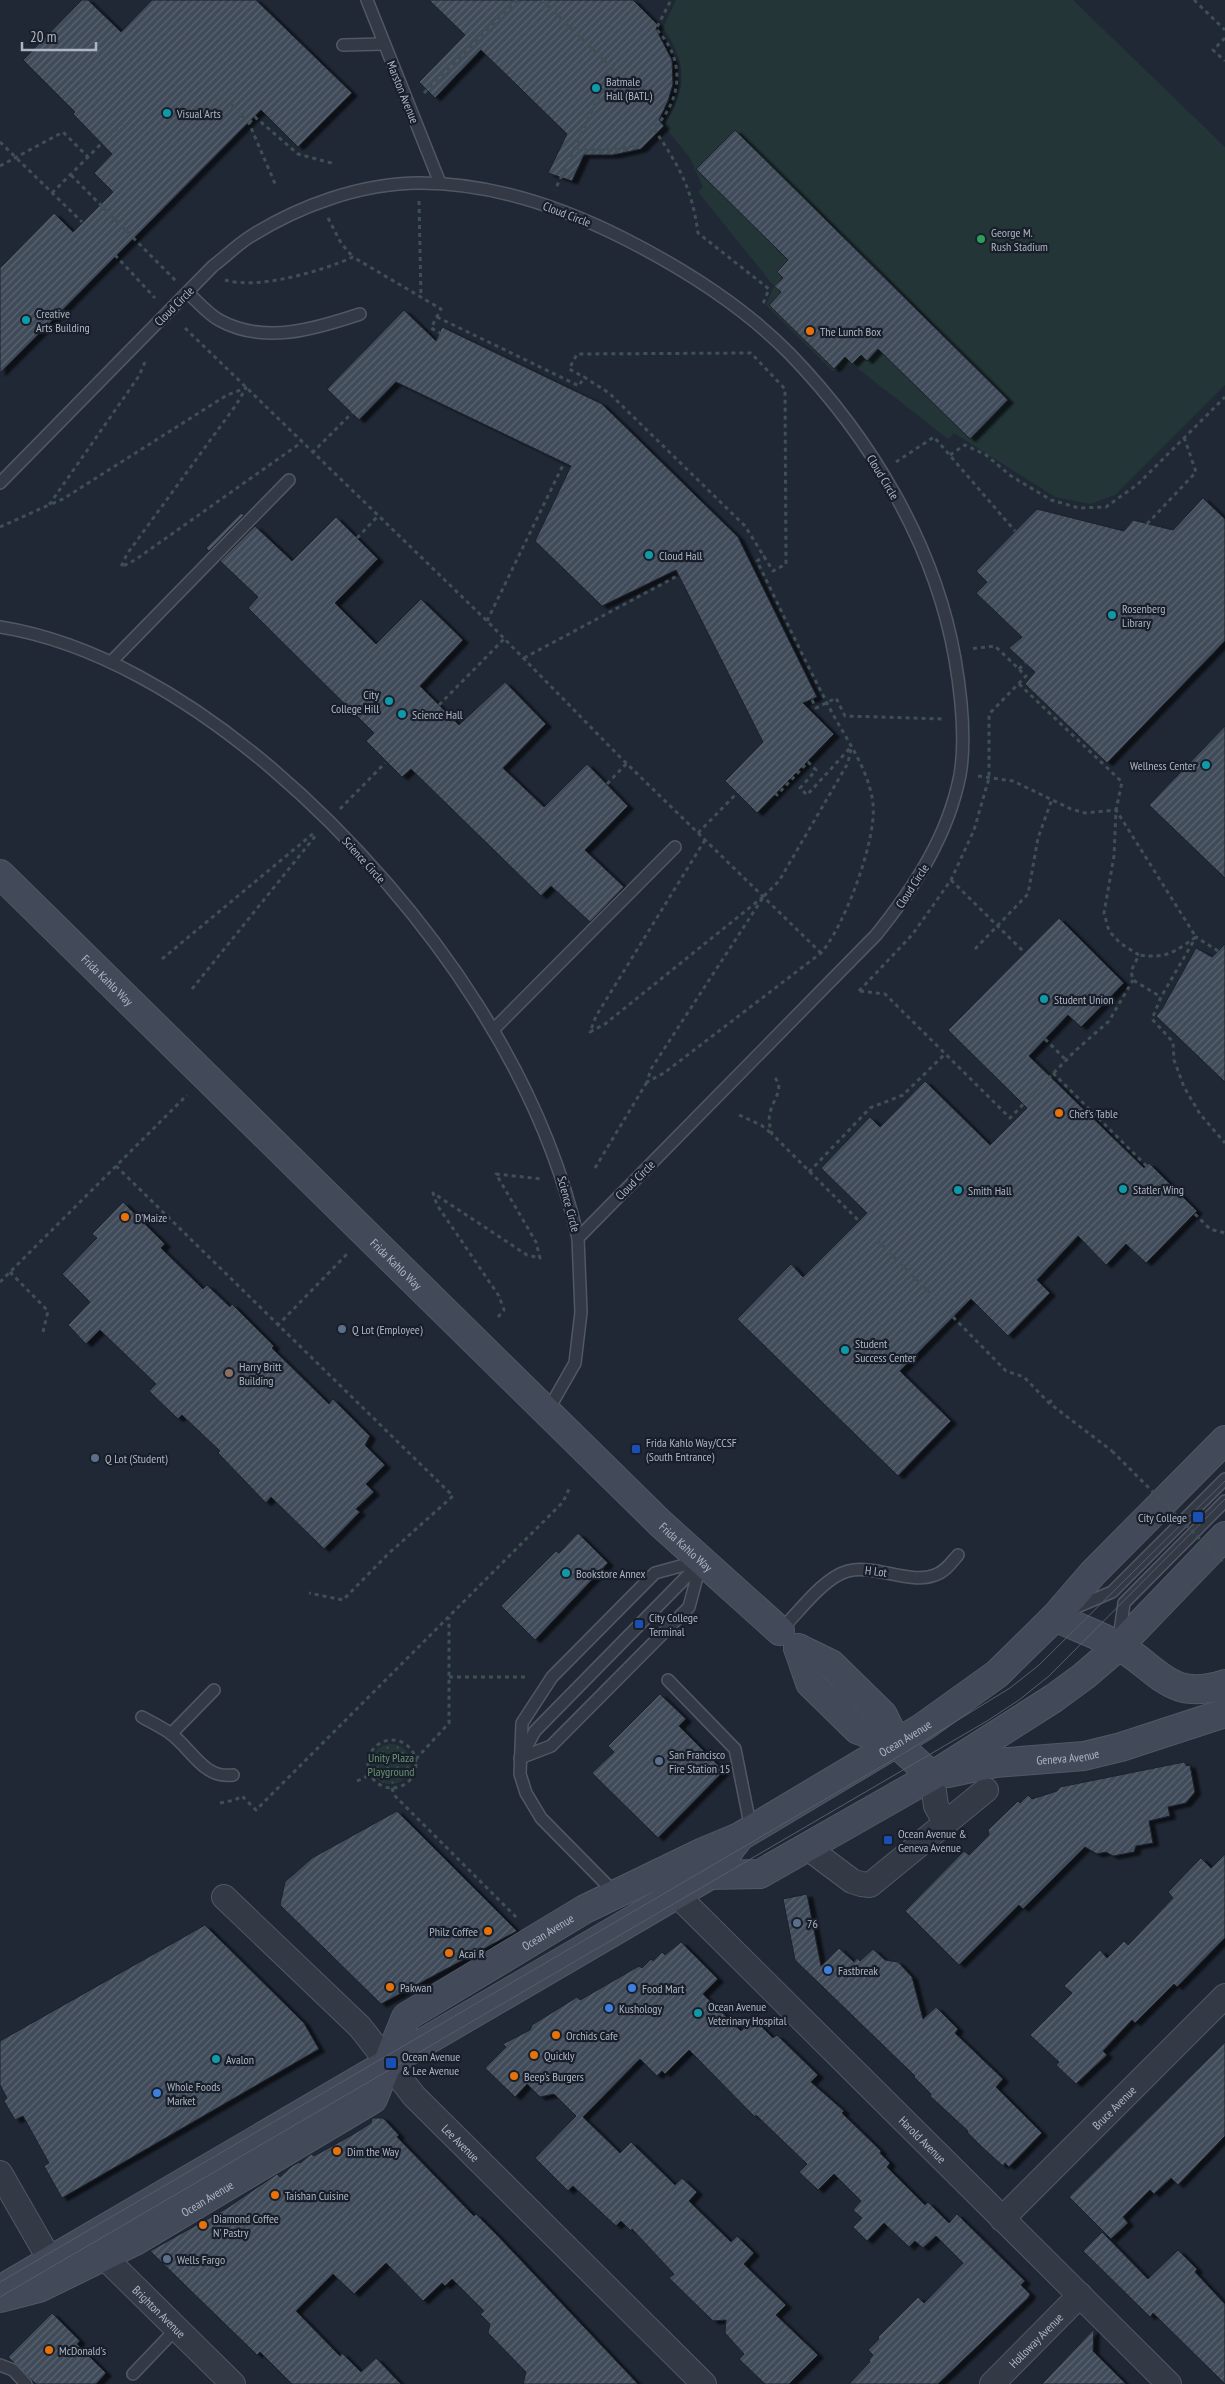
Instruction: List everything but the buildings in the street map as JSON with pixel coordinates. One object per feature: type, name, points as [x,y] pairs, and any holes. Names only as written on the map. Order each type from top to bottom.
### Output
[{"type":"main road","name":"Frida Kahlo Way","points":[[0,874],[660,1523],[789,1639],[810,1683],[858,1730],[904,1751]]},
{"type":"main road","name":"Ocean Avenue","points":[[388,2063],[406,2017],[585,1909],[622,1893],[702,1852],[745,1834],[904,1751],[997,1674],[1055,1617],[1093,1573],[1225,1440]]},
{"type":"main road","name":"Ocean Avenue","points":[[710,1875],[760,1874],[932,1776],[1054,1698],[1084,1676],[1119,1646],[1225,1536]]},
{"type":"main road","points":[[1055,1617],[1119,1646],[1156,1676],[1175,1686],[1193,1691],[1225,1684]]},
{"type":"main road","name":"Geneva Avenue","points":[[932,1776],[995,1763],[1084,1756],[1121,1747],[1225,1713]]},
{"type":"main road","points":[[904,1751],[932,1776]]},
{"type":"main road","name":"Ocean Avenue","points":[[0,2298],[39,2288],[95,2248],[388,2063],[710,1875],[745,1834]]},
{"type":"main road","name":"Ocean Avenue","points":[[0,2290],[50,2260],[95,2248]]},
{"type":"street","points":[[932,1776],[936,1806],[946,1823]]},
{"type":"street","points":[[808,1848],[852,1881],[860,1884],[870,1884],[986,1790]]},
{"type":"street","name":"Harold Avenue","points":[[676,1894],[1169,2384]]},
{"type":"street","name":"Lee Avenue","points":[[224,1897],[360,2027],[414,2096],[704,2384]]},
{"type":"street","name":"Bruce Avenue","points":[[1002,2219],[1225,1996]]},
{"type":"street","points":[[0,2173],[50,2260]]},
{"type":"street","name":"Brighton Avenue","points":[[95,2248],[233,2384]]},
{"type":"street","name":"Holloway Avenue","points":[[992,2384],[1080,2296]]},
{"type":"lane","name":"Marston Avenue","points":[[367,0],[440,184]]},
{"type":"lane","points":[[343,44],[384,44]]},
{"type":"lane","name":"Cloud Circle","points":[[0,484],[206,274],[246,239],[280,220],[320,203],[360,192],[401,184],[440,184],[488,190],[547,206],[602,228],[677,268],[715,292],[752,320],[788,353],[849,424],[881,472],[917,538],[937,586],[950,630],[962,720],[960,774],[949,811],[930,858],[906,898],[876,935],[578,1238]]},
{"type":"lane","points":[[188,293],[219,320],[254,333],[290,332],[319,328],[360,314]]},
{"type":"lane","points":[[111,662],[289,480]]},
{"type":"lane","name":"Science Circle","points":[[0,627],[27,631],[63,642],[111,662],[185,702],[224,730],[281,777],[328,821],[394,892],[425,930],[472,996],[493,1030],[524,1088],[544,1131],[561,1174],[578,1238]]},
{"type":"lane","points":[[493,1030],[675,847]]},
{"type":"lane","points":[[547,1412],[575,1364],[581,1312],[578,1238]]},
{"type":"lane","name":"Ocean Avenue","points":[[1055,1617],[1112,1592],[1225,1479]]},
{"type":"lane","points":[[1119,1646],[1124,1603],[1225,1501]]},
{"type":"lane","name":"H Lot","points":[[789,1639],[832,1577],[848,1571],[861,1569],[921,1578],[935,1576],[946,1569],[958,1556]]},
{"type":"lane","points":[[520,1758],[550,1746],[689,1607],[702,1561]]},
{"type":"lane","points":[[520,1758],[535,1731],[702,1561]]},
{"type":"lane","points":[[622,1893],[607,1885],[541,1818],[526,1793],[520,1774],[522,1724],[552,1677],[655,1573],[702,1561]]},
{"type":"lane","points":[[668,1680],[736,1749],[745,1834]]},
{"type":"lane","points":[[171,1734],[214,1690]]},
{"type":"lane","points":[[142,1717],[171,1734],[212,1774],[222,1777],[233,1776]]},
{"type":"lane","points":[[133,2374],[177,2328]]},
{"type":"lane","points":[[0,2365],[13,2370],[26,2384]]},
{"type":"path","points":[[409,108],[517,0]]},
{"type":"path","points":[[542,0],[612,68],[547,206]]},
{"type":"path","points":[[575,148],[614,150],[638,144],[654,129],[671,105],[677,87],[675,55],[669,44],[656,29],[671,0]]},
{"type":"path","points":[[1194,0],[1225,30]]},
{"type":"path","points":[[1225,38],[1213,50],[1225,61]]},
{"type":"path","points":[[231,104],[249,123],[276,186]]},
{"type":"path","points":[[249,123],[255,117],[298,154],[332,162],[333,167]]},
{"type":"path","points":[[52,193],[122,123]]},
{"type":"path","points":[[654,129],[682,171],[696,212],[698,233],[769,289],[761,309]]},
{"type":"path","points":[[0,166],[63,132],[88,157]]},
{"type":"path","points":[[0,142],[82,222]]},
{"type":"path","points":[[71,175],[188,293]]},
{"type":"path","points":[[419,202],[421,298]]},
{"type":"path","points":[[331,223],[341,243],[353,257],[441,308],[431,328],[440,332]]},
{"type":"path","points":[[115,255],[158,300]]},
{"type":"path","points":[[206,274],[235,283],[258,284],[321,268],[353,257]]},
{"type":"path","points":[[437,317],[579,386],[584,377]]},
{"type":"path","points":[[186,328],[312,453],[487,621],[627,763],[821,953]]},
{"type":"path","points":[[49,505],[139,376],[146,363],[132,349]]},
{"type":"path","points":[[751,353],[785,389],[786,564],[773,571],[745,526],[609,393],[584,377],[569,370],[577,354],[751,353]]},
{"type":"path","points":[[246,388],[128,554],[121,567],[135,560],[302,442]]},
{"type":"path","points":[[0,527],[63,499],[226,395],[246,388]]},
{"type":"path","points":[[950,454],[965,445],[986,455],[1011,476],[1051,500],[1079,508],[1106,507],[1138,484],[1225,397]]},
{"type":"path","points":[[312,453],[352,413]]},
{"type":"path","points":[[881,472],[934,437],[1015,531]]},
{"type":"path","points":[[1147,524],[1196,472],[1184,438]]},
{"type":"path","points":[[487,621],[564,463]]},
{"type":"path","points":[[357,538],[378,517]]},
{"type":"path","points":[[648,1082],[664,1073],[821,953],[832,941],[852,894],[872,824],[873,806],[870,788],[757,561],[765,556]]},
{"type":"path","points":[[524,658],[679,575]]},
{"type":"path","points":[[439,705],[504,639]]},
{"type":"path","points":[[954,652],[995,646],[1026,676],[989,714],[989,778],[974,830],[951,880],[912,935],[859,991],[885,994],[1010,1118],[1066,1060],[1109,1021],[1133,980],[1131,971],[1139,955]]},
{"type":"path","points":[[1019,669],[1025,663]]},
{"type":"path","points":[[1019,684],[1122,782],[1116,810],[1114,856],[1104,913],[1109,931],[1120,943],[1139,955],[1156,958],[1172,953],[1196,936]]},
{"type":"path","points":[[812,700],[816,708],[836,698],[845,716],[948,720]]},
{"type":"path","points":[[775,793],[777,795],[808,762],[816,770],[800,788],[807,795],[851,748]]},
{"type":"path","points":[[705,840],[596,1016],[590,1032],[605,1024],[764,896],[779,881],[848,763],[851,748]]},
{"type":"path","points":[[348,801],[385,763]]},
{"type":"path","points":[[607,784],[627,763]]},
{"type":"path","points":[[989,778],[1013,781],[1071,809],[1085,813],[1116,810]]},
{"type":"path","points":[[698,833],[737,793]]},
{"type":"path","points":[[975,949],[1028,894],[1038,838],[1052,799]]},
{"type":"path","points":[[1116,810],[1196,936],[1218,951]]},
{"type":"path","points":[[162,959],[328,821]]},
{"type":"path","points":[[192,989],[328,821]]},
{"type":"path","points":[[951,880],[1025,953]]},
{"type":"path","points":[[595,1168],[648,1082],[651,1069],[764,896]]},
{"type":"path","points":[[1196,936],[1161,997],[1152,1019],[1173,1042],[1174,1060],[1188,1093],[1200,1114],[1225,1143]]},
{"type":"path","points":[[1133,980],[1161,997]]},
{"type":"path","points":[[1045,1039],[1066,1060]]},
{"type":"path","points":[[809,1172],[870,1108],[904,1095],[946,1053]]},
{"type":"path","points":[[1053,1073],[1069,1092],[1210,1229],[1225,1233]]},
{"type":"path","points":[[0,1282],[206,1077]]},
{"type":"path","points":[[772,1134],[769,1116],[780,1088],[779,1083],[774,1078]]},
{"type":"path","points":[[739,1115],[772,1134],[859,1221]]},
{"type":"path","points":[[116,1166],[453,1496],[388,1554],[343,1600],[309,1593]]},
{"type":"path","points":[[498,1317],[504,1310],[499,1296],[437,1205],[433,1193],[527,1255],[540,1258],[536,1242],[496,1174],[543,1179]]},
{"type":"path","points":[[278,1326],[366,1235]]},
{"type":"path","points":[[877,1240],[935,1298]]},
{"type":"path","points":[[10,1272],[48,1311],[43,1332]]},
{"type":"path","points":[[953,1317],[1006,1371],[1024,1377],[1049,1403],[1112,1451],[1225,1564]]},
{"type":"path","points":[[1049,1403],[1054,1398]]},
{"type":"path","points":[[220,1803],[236,1800],[242,1796],[256,1810],[563,1502],[569,1488]]},
{"type":"path","points":[[416,1759],[449,1723],[449,1617]]},
{"type":"path","points":[[448,1677],[526,1677]]},
{"type":"path","points":[[386,1741],[398,1741],[404,1744],[409,1747],[416,1759],[415,1771],[408,1782],[397,1788],[384,1787],[374,1781],[370,1775],[368,1757],[375,1746],[386,1741]]},
{"type":"path","points":[[357,1782],[370,1775]]},
{"type":"path","points":[[392,1788],[394,1795],[524,1926]]},
{"type":"green space","name":"George M. Rush Stadium","points":[[676,0],[1073,0],[1225,147],[1225,385],[1115,495],[1090,504],[1055,497],[954,433],[948,439],[852,364],[833,371],[766,305],[774,286],[698,192],[703,187],[690,158],[664,126],[672,113],[680,88],[680,64],[677,53],[663,28]]},
{"type":"green space","name":"Unity Plaza Playground","points":[[395,1744],[402,1747],[408,1753],[411,1764],[410,1772],[402,1781],[395,1784],[387,1784],[380,1781],[372,1772],[371,1760],[374,1753],[383,1745]]},
{"type":"tram line","points":[[0,2282],[906,1752],[1010,1688],[1039,1665],[1225,1481]]},
{"type":"tram line","points":[[0,2297],[987,1721],[1019,1700],[1049,1676],[1225,1499]]},
{"type":"place","name":"Batmale Hall (BATL)","points":[[596,88]]},
{"type":"place","name":"Visual Arts","points":[[167,113]]},
{"type":"place","name":"George M. Rush Stadium","points":[[981,239]]},
{"type":"place","name":"Creative Arts Building","points":[[26,320]]},
{"type":"place","name":"The Lunch Box","points":[[810,331]]},
{"type":"place","name":"Cloud Hall","points":[[649,555]]},
{"type":"place","name":"Rosenberg Library","points":[[1112,615]]},
{"type":"place","name":"City College Hill","points":[[389,701]]},
{"type":"place","name":"Science Hall","points":[[402,714]]},
{"type":"place","name":"Wellness Center","points":[[1206,765]]},
{"type":"place","name":"Student Union","points":[[1044,999]]},
{"type":"place","name":"Chef's Table","points":[[1059,1113]]},
{"type":"place","name":"Statler Wing","points":[[1123,1189]]},
{"type":"place","name":"Smith Hall","points":[[958,1190]]},
{"type":"place","name":"D'Maize","points":[[125,1217]]},
{"type":"place","name":"Q Lot (Employee)","points":[[342,1329]]},
{"type":"place","name":"Student Success Center","points":[[845,1350]]},
{"type":"place","name":"Harry Britt Building","points":[[229,1373]]},
{"type":"place","name":"Frida Kahlo Way/CCSF (South Entrance)","points":[[636,1449]]},
{"type":"place","name":"Q Lot (Student)","points":[[95,1458]]},
{"type":"place","name":"City College","points":[[1198,1517]]},
{"type":"place","name":"Bookstore Annex","points":[[566,1573]]},
{"type":"place","name":"City College Terminal","points":[[639,1624]]},
{"type":"place","name":"San Francisco Fire Station 15","points":[[659,1761]]},
{"type":"place","name":"Ocean Avenue & Geneva Avenue","points":[[888,1840]]},
{"type":"place","name":"76","points":[[797,1923]]},
{"type":"place","name":"Philz Coffee","points":[[488,1931]]},
{"type":"place","name":"Acai R","points":[[449,1953]]},
{"type":"place","name":"Fastbreak","points":[[828,1970]]},
{"type":"place","name":"Pakwan","points":[[390,1987]]},
{"type":"place","name":"Food Mart","points":[[632,1988]]},
{"type":"place","name":"Kushology","points":[[609,2008]]},
{"type":"place","name":"Ocean Avenue Veterinary Hospital","points":[[698,2013]]},
{"type":"place","name":"Orchids Cafe","points":[[556,2035]]},
{"type":"place","name":"Quickly","points":[[534,2055]]},
{"type":"place","name":"Avalon","points":[[216,2059]]},
{"type":"place","name":"Ocean Avenue & Lee Avenue","points":[[391,2063]]},
{"type":"place","name":"Beep's Burgers","points":[[514,2076]]},
{"type":"place","name":"Whole Foods Market","points":[[157,2093]]},
{"type":"place","name":"Dim the Way","points":[[337,2151]]},
{"type":"place","name":"Taishan Cuisine","points":[[275,2195]]},
{"type":"place","name":"Diamond Coffee N' Pastry","points":[[203,2225]]},
{"type":"place","name":"Wells Fargo","points":[[167,2259]]},
{"type":"place","name":"McDonald's","points":[[49,2350]]}]
